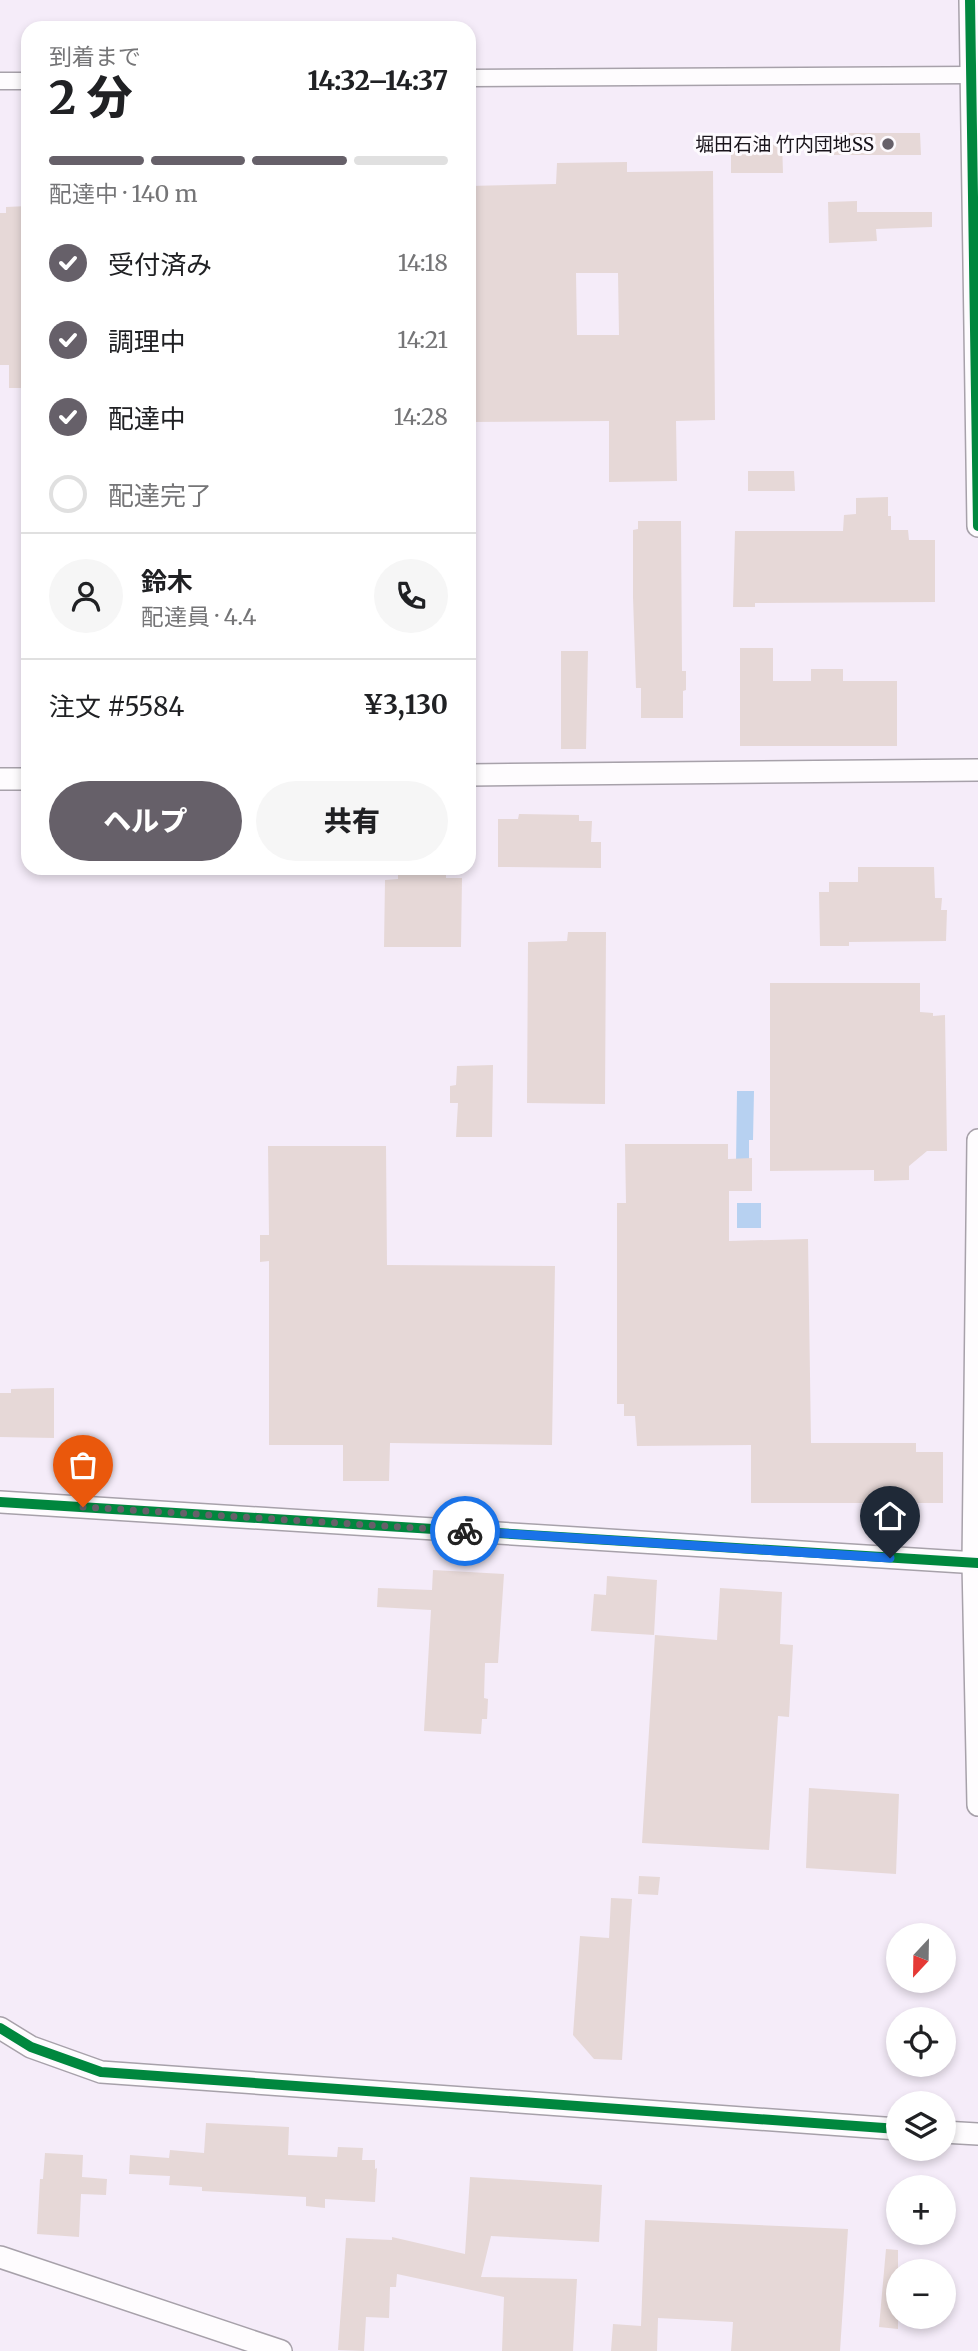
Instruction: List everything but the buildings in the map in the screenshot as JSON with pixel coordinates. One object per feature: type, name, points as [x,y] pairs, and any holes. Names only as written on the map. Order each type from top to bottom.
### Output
[{"type":"street","points":[[970,0],[974,75],[978,526]]},
{"type":"street","points":[[476,78],[974,75]]},
{"type":"street","points":[[0,81],[21,81]]},
{"type":"street","points":[[476,775],[978,770]]},
{"type":"street","points":[[0,779],[21,779]]},
{"type":"street","points":[[978,1140],[978,1805]]},
{"type":"street","points":[[0,1502],[976,1563]]},
{"type":"street","points":[[0,2028],[31,2047],[102,2072],[886,2128]]},
{"type":"street","points":[[956,2133],[978,2134]]},
{"type":"street","points":[[0,2257],[281,2351]]},
{"type":"water","points":[[737,1091],[754,1091],[753,1140],[749,1140],[749,1165],[736,1164]]},
{"type":"water","points":[[737,1203],[761,1203],[761,1228],[737,1228]]},
{"type":"cycle path","points":[[970,0],[978,526]]},
{"type":"cycle path","points":[[0,1502],[978,1563]]},
{"type":"cycle path","points":[[0,2028],[31,2047],[101,2072],[886,2128]]},
{"type":"way so far","points":[[83,1507],[465,1531]]},
{"type":"place","name":"堀田石油 竹内団地SS","points":[[888,144]]},
{"type":"route","points":[[465,1531],[890,1558]]}]
